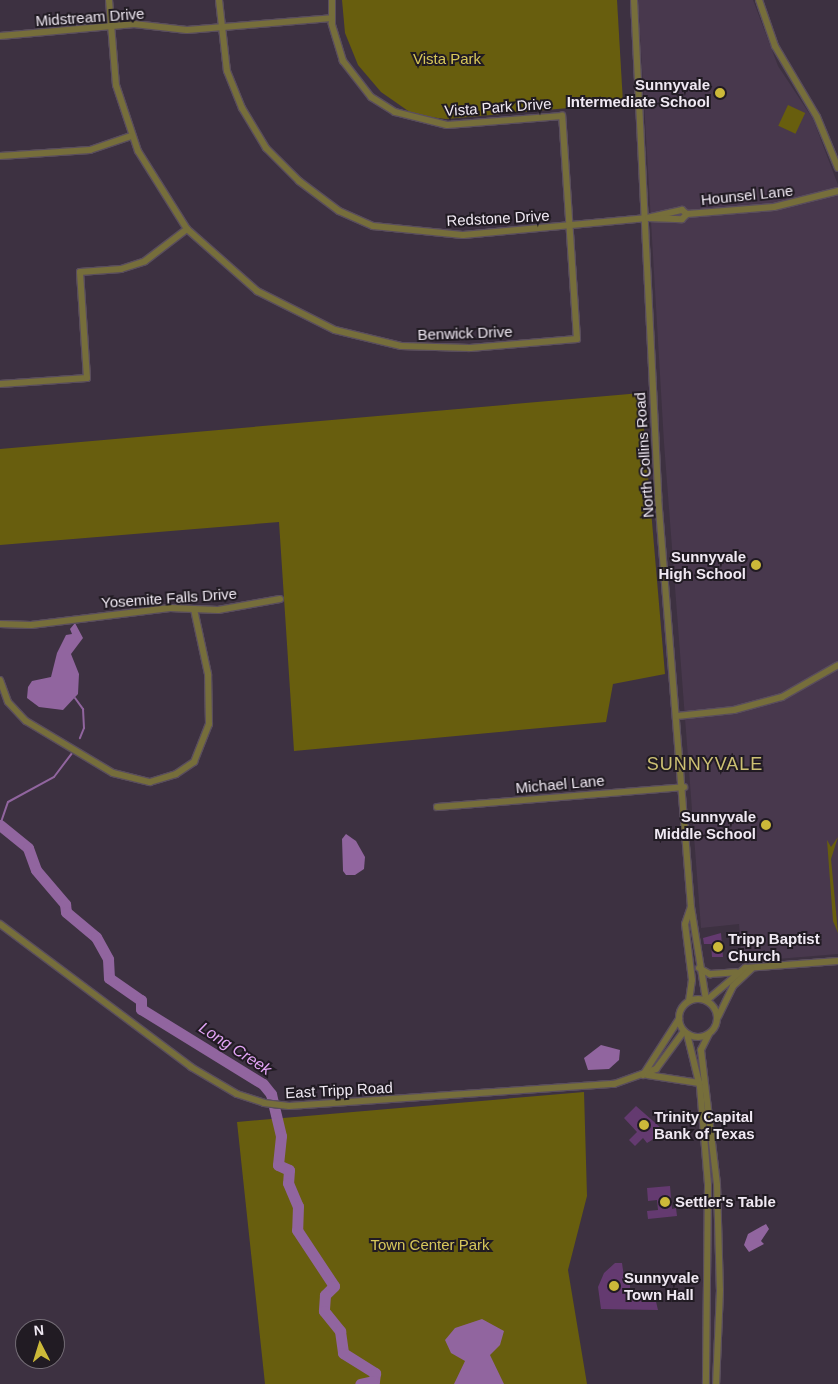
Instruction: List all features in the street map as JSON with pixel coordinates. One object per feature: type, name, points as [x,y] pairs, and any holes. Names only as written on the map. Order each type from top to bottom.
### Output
[{"type":"street","name":"Benwick Drive","points":[[109,0],[108,28],[116,85],[131,136],[152,179],[187,229],[257,291],[314,322],[356,336],[446,349],[577,339],[569,226]]},
{"type":"street","name":"Redstone Drive","points":[[219,0],[219,27],[227,71],[242,108],[266,148],[299,181],[339,211],[373,226],[410,232],[463,235],[647,218]]},
{"type":"street","name":"Vista Park Drive","points":[[332,0],[332,18],[339,50],[354,78],[371,97],[395,112],[447,125],[562,116],[569,226]]},
{"type":"street","name":"North Collins Road","points":[[634,0],[647,218],[652,404],[684,787],[691,907],[698,968],[706,1000]]},
{"type":"street","points":[[759,0],[775,46],[817,117],[838,168]]},
{"type":"street","name":"Midstream Drive","points":[[0,36],[108,28],[134,24],[187,30],[332,18]]},
{"type":"street","points":[[0,156],[90,150],[131,136]]},
{"type":"street","name":"Hounsel Lane","points":[[647,218],[682,219],[687,214],[774,207],[838,191]]},
{"type":"street","points":[[0,384],[87,378],[80,272],[121,269],[145,261],[187,229]]},
{"type":"street","name":"Yosemite Falls Drive","points":[[0,624],[31,625],[128,611],[218,610],[280,599]]},
{"type":"street","points":[[0,680],[8,702],[26,722],[112,773],[150,782],[176,774],[194,762],[209,724],[206,661],[197,638],[194,610]]},
{"type":"street","points":[[677,716],[734,710],[774,700],[838,665]]},
{"type":"street","name":"Michael Lane","points":[[437,807],[684,787]]},
{"type":"street","name":"North Collins Road","points":[[689,1001],[692,980],[685,924],[691,907]]},
{"type":"street","name":"East Tripp Road","points":[[0,924],[191,1067],[260,1102],[285,1106],[614,1084],[643,1075],[662,1063],[686,1032]]},
{"type":"street","points":[[698,968],[710,974],[736,972],[760,966],[838,961]]},
{"type":"street","points":[[716,1384],[718,1342],[718,1204],[714,1144],[701,1050],[733,986],[746,972],[760,966]]},
{"type":"street","points":[[698,1083],[643,1075],[679,1019],[681,1009],[689,1001],[706,1000],[736,972]]},
{"type":"street","points":[[706,1000],[715,1007],[718,1019]]},
{"type":"street","points":[[679,1019],[686,1032],[698,1083],[705,1145],[708,1204],[708,1341],[706,1384]]},
{"type":"street","points":[[686,1032],[697,1037],[709,1034]]},
{"type":"street","points":[[705,1145],[714,1144]]},
{"type":"street","points":[[708,1204],[718,1204]]},
{"type":"street","points":[[708,1341],[718,1342]]},
{"type":"shaded area","points":[[638,0],[753,0],[778,66],[813,119],[838,185],[838,954],[742,962],[739,924],[701,928],[664,443]]},
{"type":"shaded area","points":[[75,623],[83,638],[71,654],[79,674],[78,694],[63,710],[39,707],[27,698],[28,687],[32,681],[51,677],[57,653],[66,635],[72,634],[70,629]]},
{"type":"shaded area","points":[[346,834],[356,841],[365,857],[364,869],[355,875],[346,875],[343,871],[342,839]]},
{"type":"shaded area","points":[[601,1045],[620,1050],[619,1060],[609,1069],[588,1070],[584,1058]]},
{"type":"shaded area","points":[[766,1224],[769,1229],[761,1241],[764,1244],[749,1252],[744,1245],[748,1234]]},
{"type":"shaded area","points":[[482,1319],[504,1331],[500,1345],[490,1355],[504,1384],[454,1384],[465,1361],[451,1353],[445,1340],[455,1328]]},
{"type":"green space","name":"Vista Park","points":[[342,0],[617,0],[623,103],[446,119],[414,115],[381,92],[358,65],[345,33]]},
{"type":"green space","points":[[788,105],[805,113],[795,134],[778,126]]},
{"type":"green space","points":[[641,393],[665,674],[613,684],[606,722],[294,751],[279,522],[0,545],[0,449]]},
{"type":"green space","points":[[838,837],[831,859],[838,933],[833,921],[827,840],[831,847]]},
{"type":"green space","name":"Town Center Park","points":[[584,1092],[587,1196],[568,1270],[587,1384],[265,1384],[237,1122]]},
{"type":"building","name":"Tripp Baptist Church","points":[[721,933],[723,957],[712,957],[711,944],[704,944],[703,938]]},
{"type":"building","name":"Trinity Capital Bank of Texas","points":[[636,1106],[661,1128],[652,1140],[647,1143],[643,1138],[635,1146],[629,1140],[637,1132],[624,1118]]},
{"type":"building","name":"Settler's Table","points":[[670,1186],[672,1209],[676,1208],[677,1216],[648,1219],[647,1211],[658,1210],[657,1200],[648,1201],[647,1188]]},
{"type":"building","name":"Sunnyvale Town Hall","points":[[615,1263],[622,1263],[625,1284],[630,1285],[630,1290],[654,1293],[658,1310],[601,1309],[598,1287],[604,1273]]},
{"type":"waterway","points":[[75,698],[83,709],[84,728],[80,738]]},
{"type":"waterway","points":[[0,825],[8,802],[54,777],[72,753]]},
{"type":"waterway","name":"Long Creek","points":[[0,825],[28,848],[36,870],[65,904],[66,912],[96,937],[108,959],[109,978],[141,1000],[141,1009],[263,1084],[271,1094],[281,1136],[278,1165],[289,1170],[288,1183],[298,1206],[297,1230],[334,1286],[325,1295],[324,1311],[340,1331],[343,1353],[375,1373],[374,1381],[360,1384]]},
{"type":"place","name":"Sunnyvale Intermediate School","points":[[720,93]]},
{"type":"place","name":"Sunnyvale High School","points":[[756,565]]},
{"type":"place","name":"Sunnyvale Middle School","points":[[766,825]]},
{"type":"place","name":"Tripp Baptist Church","points":[[718,947]]},
{"type":"place","name":"Trinity Capital Bank of Texas","points":[[644,1125]]},
{"type":"place","name":"Settler's Table","points":[[665,1202]]},
{"type":"place","name":"Sunnyvale Town Hall","points":[[614,1286]]},
{"type":"district","name":"SUNNYVALE","points":[[705,764]]}]
